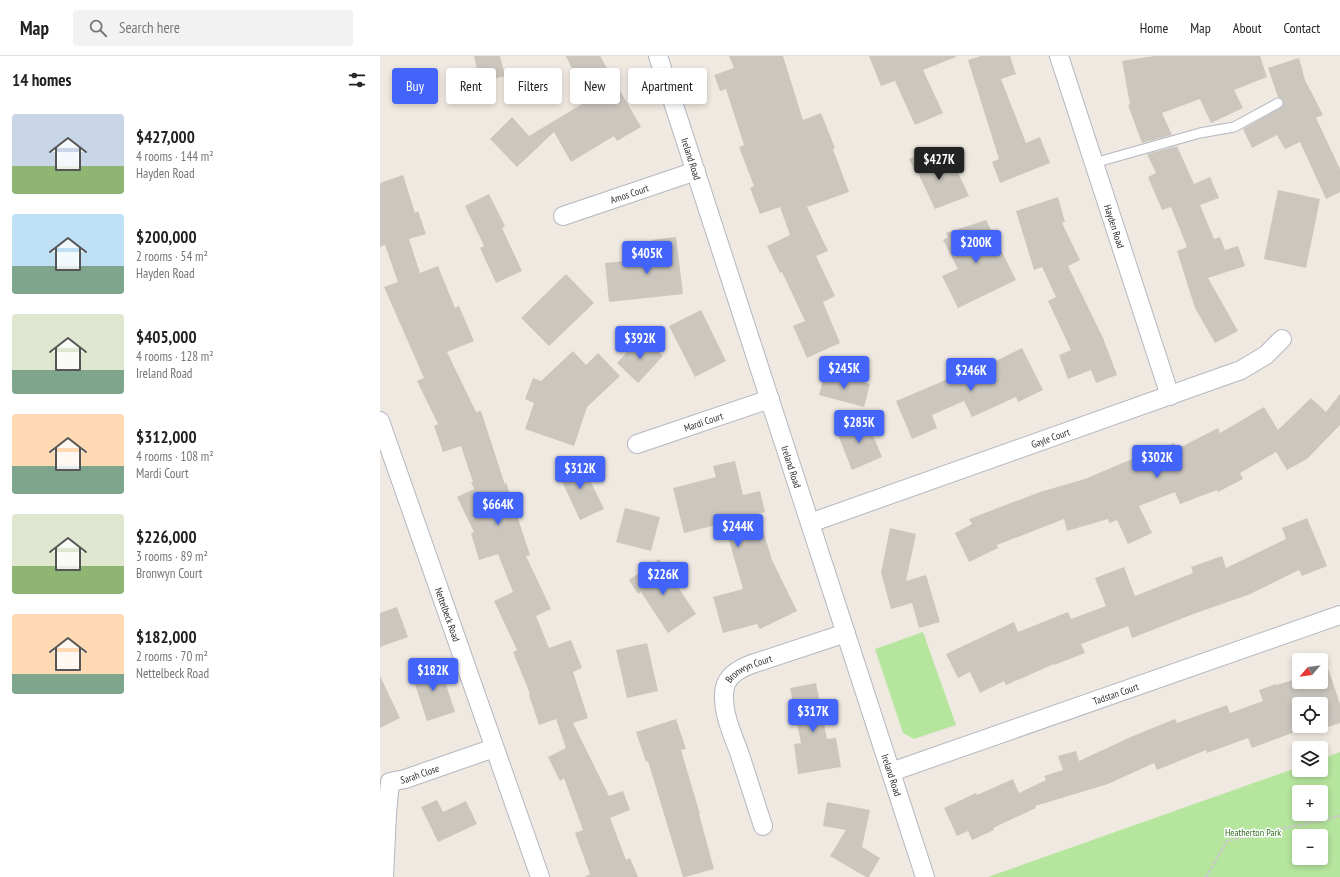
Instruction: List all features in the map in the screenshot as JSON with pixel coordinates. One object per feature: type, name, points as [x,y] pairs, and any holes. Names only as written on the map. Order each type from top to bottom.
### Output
[{"type":"street","name":"Ireland Road","points":[[658,56],[925,877]]},
{"type":"street","name":"Hayden Road","points":[[1059,56],[1170,396]]},
{"type":"street","name":"Amos Court","points":[[563,216],[696,171]]},
{"type":"street","name":"Gayle Court","points":[[810,523],[1241,370],[1257,362],[1282,339]]},
{"type":"street","name":"Mardi Court","points":[[638,444],[770,399]]},
{"type":"street","name":"Nettelbeck Road","points":[[381,426],[540,877]]},
{"type":"street","name":"Tadstan Court","points":[[891,772],[1340,615]]},
{"type":"street","name":"Bronwyn Court","points":[[763,826],[726,713],[725,688],[727,682],[732,675],[752,664],[846,633]]},
{"type":"street","name":"Sarah Close","points":[[384,877],[387,813],[385,782],[405,779],[494,748]]},
{"type":"lane","points":[[1094,163],[1200,133],[1234,127],[1278,103]]},
{"type":"path","points":[[1206,877],[1227,841],[1340,816]]},
{"type":"green space","points":[[923,632],[956,725],[914,739],[903,733],[875,649]]},
{"type":"green space","name":"Heatherton Park","points":[[1340,752],[1340,877],[988,877],[1292,769],[1292,777],[1328,777],[1328,756]]},
{"type":"building","points":[[474,56],[500,56],[504,76],[496,78],[496,68],[477,68]]},
{"type":"building","points":[[566,56],[600,56],[607,68],[572,68]]},
{"type":"building","points":[[729,56],[783,56],[803,120],[821,113],[835,148],[833,149],[849,192],[807,207],[828,251],[816,256],[835,296],[823,302],[840,343],[807,358],[793,326],[805,321],[782,272],[780,273],[767,246],[790,235],[780,207],[760,214],[750,188],[754,186],[739,147],[744,145],[726,89],[720,91],[714,75],[734,68]]},
{"type":"building","points":[[869,56],[956,56],[923,70],[943,113],[915,125],[895,81],[881,86]]},
{"type":"building","points":[[981,56],[1010,56],[1016,74],[1001,79],[1026,143],[1040,137],[1050,163],[1000,183],[992,162],[999,159],[968,60]]},
{"type":"building","points":[[1154,56],[1260,56],[1267,77],[1234,90],[1243,108],[1211,123],[1200,99],[1162,113],[1172,135],[1142,143],[1128,105],[1130,104],[1122,61]]},
{"type":"building","points":[[1299,58],[1305,80],[1323,115],[1316,118],[1340,169],[1340,192],[1326,199],[1300,142],[1285,149],[1277,135],[1252,148],[1243,129],[1283,106],[1283,100],[1278,97],[1268,68]]},
{"type":"building","points":[[620,91],[641,127],[617,141],[614,136],[571,162],[554,132],[517,167],[490,139],[512,117],[529,136],[582,104],[620,104]]},
{"type":"building","points":[[1177,146],[1194,184],[1210,177],[1219,198],[1200,205],[1214,239],[1220,237],[1225,250],[1238,246],[1245,266],[1208,278],[1238,331],[1215,343],[1195,308],[1177,251],[1187,247],[1171,207],[1162,210],[1148,177],[1156,173],[1147,154]]},
{"type":"building","points":[[927,151],[937,172],[954,164],[969,196],[935,209],[918,173],[916,174],[909,159]]},
{"type":"building","points":[[403,175],[415,213],[418,211],[426,234],[409,239],[420,273],[438,266],[455,308],[459,306],[474,341],[447,352],[476,412],[481,411],[530,555],[526,556],[551,609],[536,616],[549,648],[571,640],[582,668],[573,672],[588,718],[573,723],[609,796],[623,791],[630,810],[610,818],[626,860],[630,858],[638,877],[585,877],[590,874],[575,833],[583,830],[564,778],[560,781],[548,757],[566,748],[556,719],[539,725],[529,695],[530,694],[513,652],[517,650],[494,601],[513,592],[498,554],[479,560],[471,533],[474,532],[457,497],[474,489],[461,446],[443,452],[434,426],[438,424],[417,381],[424,378],[384,287],[398,282],[385,245],[380,247],[380,183]]},
{"type":"building","points":[[1278,190],[1320,199],[1306,268],[1264,259]]},
{"type":"building","points":[[489,194],[505,226],[502,228],[522,271],[496,283],[480,248],[484,246],[465,206]]},
{"type":"building","points":[[1058,197],[1065,222],[1062,223],[1080,260],[1068,266],[1103,338],[1117,375],[1096,383],[1091,370],[1068,379],[1059,355],[1071,350],[1048,301],[1056,297],[1042,267],[1034,270],[1016,211]]},
{"type":"building","points":[[986,220],[1016,280],[958,308],[942,276],[958,269],[943,240],[948,237],[946,233]]},
{"type":"building","points":[[676,237],[683,294],[609,302],[605,263],[654,258],[652,240]]},
{"type":"building","points":[[566,274],[594,303],[549,346],[521,318]]},
{"type":"building","points":[[701,310],[726,361],[695,377],[669,326]]},
{"type":"building","points":[[642,336],[663,356],[638,383],[617,363]]},
{"type":"building","points":[[1022,348],[1043,390],[1018,402],[1016,397],[972,417],[964,401],[932,415],[937,428],[912,439],[896,401],[979,366],[980,369]]},
{"type":"building","points":[[573,351],[586,365],[598,353],[620,376],[587,407],[574,446],[525,429],[534,403],[525,399],[533,378],[541,381]]},
{"type":"building","points":[[825,372],[870,384],[864,407],[819,395]]},
{"type":"building","points":[[1340,394],[1340,425],[1307,459],[1287,470],[1276,452],[1240,473],[1243,479],[1218,492],[1217,490],[1180,504],[1175,492],[1139,506],[1152,533],[1128,544],[1117,520],[1109,523],[1108,519],[1067,531],[1064,519],[997,545],[998,548],[969,562],[955,533],[972,524],[969,519],[1040,492],[1085,479],[1174,443],[1177,449],[1218,428],[1220,433],[1264,407],[1278,430],[1311,398],[1326,412]]},
{"type":"building","points":[[866,418],[882,457],[852,470],[836,430]]},
{"type":"building","points":[[580,460],[604,509],[580,520],[557,471]]},
{"type":"building","points":[[735,461],[743,495],[760,491],[765,512],[758,514],[772,560],[797,611],[760,629],[757,624],[723,633],[713,597],[743,589],[724,523],[684,533],[673,488],[716,477],[713,466]]},
{"type":"building","points":[[625,508],[660,517],[651,551],[616,542]]},
{"type":"building","points":[[1307,518],[1327,566],[1302,576],[1299,570],[1248,595],[1132,638],[1128,626],[1081,644],[1085,653],[1054,664],[1006,685],[1004,681],[980,693],[970,672],[958,678],[946,654],[1014,622],[1018,632],[1068,612],[1071,619],[1106,606],[1095,578],[1124,567],[1135,596],[1193,573],[1191,567],[1222,556],[1226,568],[1286,539],[1282,528]]},
{"type":"building","points":[[890,528],[916,534],[906,581],[926,575],[940,622],[919,628],[912,603],[891,609],[881,573]]},
{"type":"building","points":[[659,559],[696,614],[668,633],[641,592],[638,594],[629,580]]},
{"type":"building","points":[[397,607],[408,637],[380,647],[380,613]]},
{"type":"building","points":[[647,643],[658,691],[627,698],[616,650]]},
{"type":"building","points":[[439,663],[455,712],[427,721],[411,672]]},
{"type":"building","points":[[1328,668],[1340,704],[1340,723],[1328,727],[1328,697],[1292,697],[1292,733],[1252,748],[1248,738],[1207,753],[1206,750],[1157,770],[1154,763],[1108,784],[1035,806],[1036,808],[993,828],[994,830],[972,840],[968,831],[957,836],[944,808],[976,793],[977,795],[1013,779],[1019,793],[1046,780],[1044,776],[1063,770],[1058,756],[1076,751],[1079,761],[1133,736],[1175,719],[1177,723],[1227,705],[1230,713],[1263,701],[1259,690],[1276,684],[1277,685],[1292,680],[1292,689],[1328,689]]},
{"type":"building","points":[[380,676],[400,718],[380,728]]},
{"type":"building","points":[[816,683],[827,739],[836,738],[841,767],[798,774],[794,744],[801,743],[790,688]]},
{"type":"building","points":[[676,719],[686,749],[681,750],[700,814],[714,869],[685,877],[683,877],[648,761],[646,762],[636,732]]},
{"type":"building","points":[[437,800],[443,812],[466,801],[477,824],[438,842],[421,807]]},
{"type":"building","points":[[827,802],[870,810],[862,847],[880,858],[869,877],[866,877],[830,856],[846,830],[823,826]]}]
